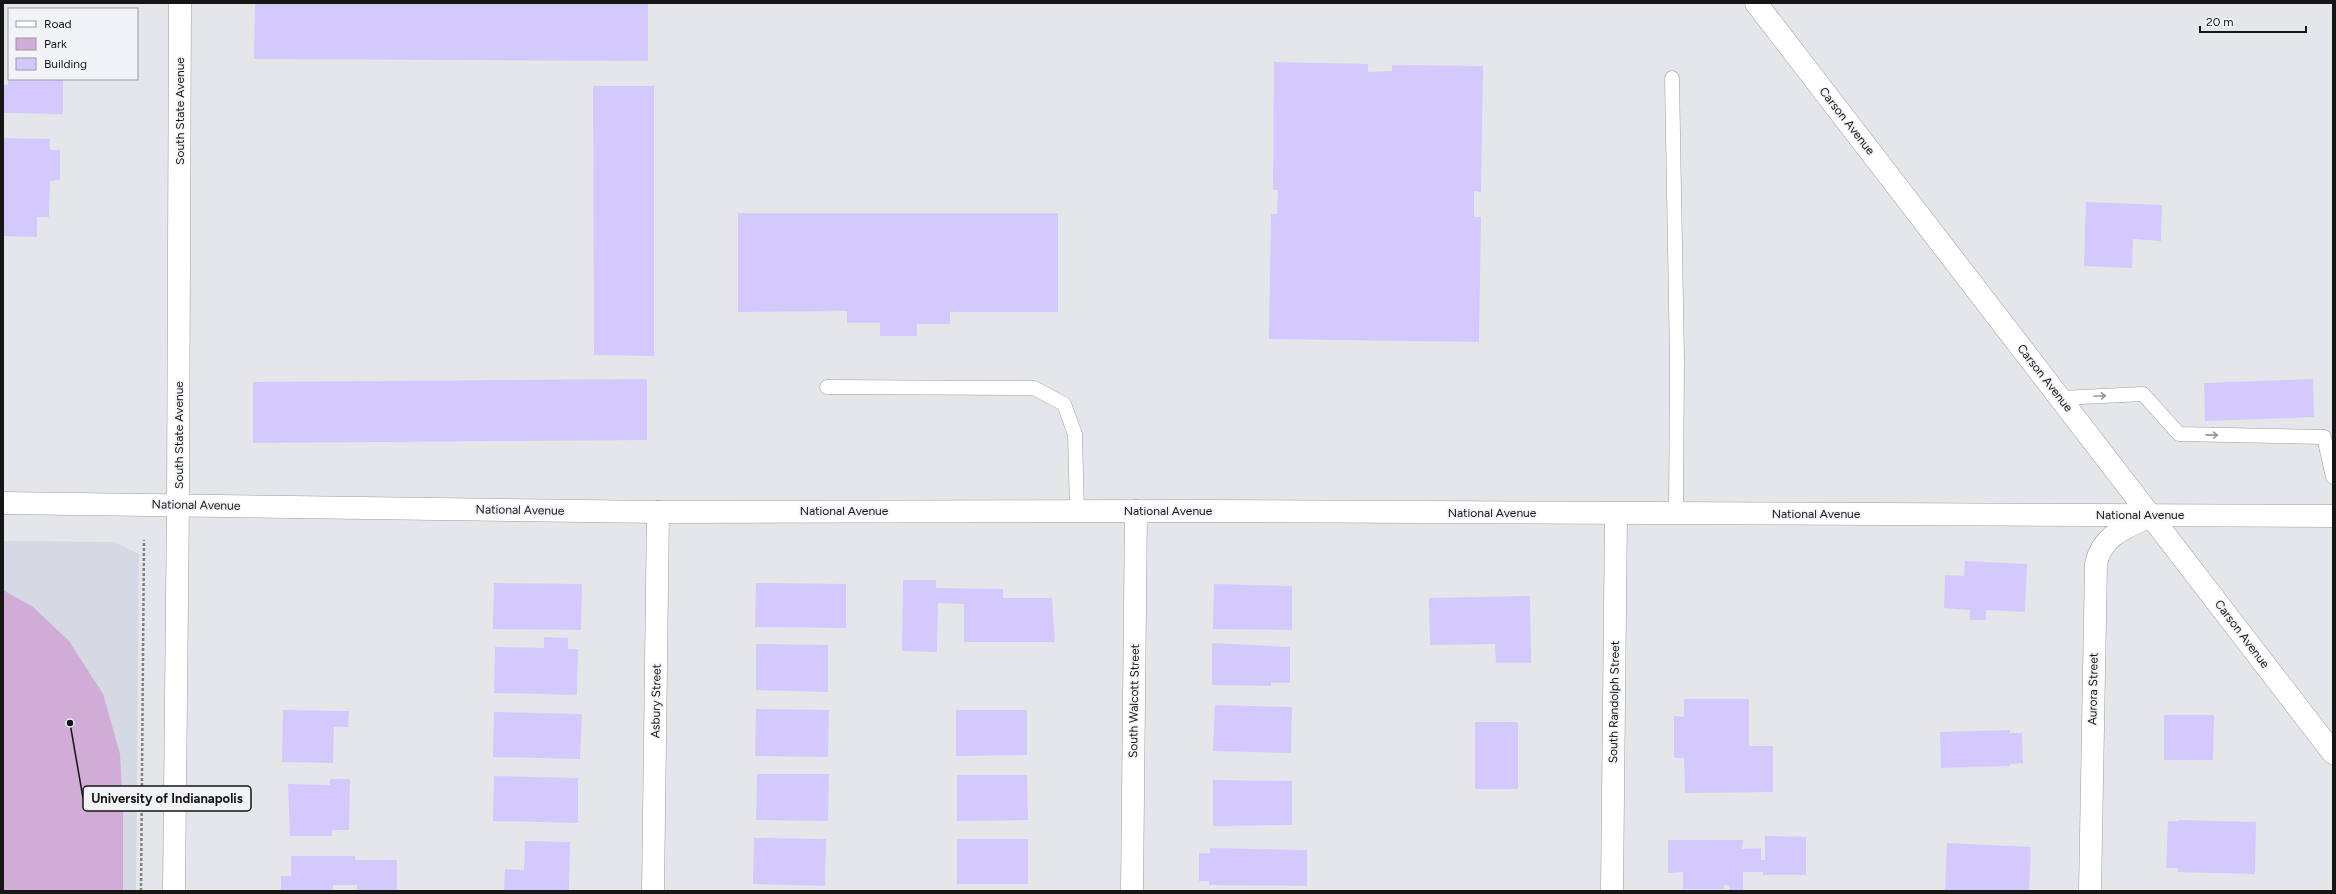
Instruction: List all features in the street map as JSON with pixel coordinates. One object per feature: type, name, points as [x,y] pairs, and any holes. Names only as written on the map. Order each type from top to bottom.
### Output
[{"type":"street","name":"South State Avenue","points":[[174,891],[178,505],[180,3]]},
{"type":"street","name":"Carson Avenue","points":[[1756,3],[2333,752]]},
{"type":"street","name":"National Avenue","points":[[3,503],[658,512],[1136,511],[2333,516]]},
{"type":"street","name":"South Walcott Street","points":[[1132,891],[1136,511]]},
{"type":"street","name":"Asbury Street","points":[[654,891],[658,512]]},
{"type":"street","name":"South Randolph Street","points":[[1612,891],[1616,514]]},
{"type":"street","name":"Aurora Street","points":[[2090,891],[2096,564],[2098,553],[2115,532],[2151,515]]},
{"type":"lane","points":[[1672,78],[1677,360],[1676,514]]},
{"type":"lane","points":[[827,387],[1034,388],[1064,404],[1075,434],[1077,511]]},
{"type":"lane","points":[[2061,398],[2143,394],[2179,434],[2324,438],[2333,477]]},
{"type":"path","points":[[142,891],[144,540]]},
{"type":"shaded area","points":[[3,541],[114,542],[139,554],[136,891],[3,891]]},
{"type":"green space","points":[[3,590],[33,607],[69,641],[103,694],[120,754],[123,812],[123,891],[3,891]]},
{"type":"building","points":[[255,3],[648,3],[648,61],[254,59]]},
{"type":"building","points":[[1274,62],[1368,64],[1368,72],[1392,71],[1392,65],[1483,66],[1481,192],[1474,191],[1474,217],[1481,217],[1479,342],[1269,339],[1271,214],[1277,214],[1278,190],[1273,190]]},
{"type":"building","points":[[8,80],[63,80],[63,114],[3,113],[3,85],[8,85]]},
{"type":"building","points":[[593,86],[654,86],[654,356],[594,355]]},
{"type":"building","points":[[3,138],[50,139],[50,150],[60,150],[60,180],[50,181],[49,217],[37,217],[37,237],[3,236]]},
{"type":"building","points":[[2086,202],[2162,205],[2161,241],[2133,239],[2132,268],[2084,266]]},
{"type":"building","points":[[738,213],[1058,213],[1058,312],[950,312],[950,324],[917,324],[917,336],[880,336],[880,323],[847,323],[847,311],[738,312]]},
{"type":"building","points":[[647,379],[647,440],[253,443],[253,382]]},
{"type":"building","points":[[2313,379],[2314,417],[2205,421],[2204,383]]},
{"type":"building","points":[[1965,561],[2027,564],[2025,612],[1986,610],[1986,620],[1970,620],[1970,610],[1944,608],[1945,575],[1964,576]]},
{"type":"building","points":[[903,580],[936,580],[936,588],[1003,589],[1003,598],[1052,598],[1055,642],[964,642],[964,604],[938,603],[937,652],[902,651]]},
{"type":"building","points":[[494,583],[582,584],[581,630],[493,629]]},
{"type":"building","points":[[756,583],[846,584],[846,628],[755,627]]},
{"type":"building","points":[[1214,584],[1292,586],[1292,630],[1213,629]]},
{"type":"building","points":[[1530,596],[1531,663],[1496,663],[1495,644],[1430,645],[1429,598]]},
{"type":"building","points":[[544,637],[568,638],[568,649],[578,649],[577,695],[494,693],[495,647],[544,648]]},
{"type":"building","points":[[1212,643],[1290,647],[1290,683],[1271,683],[1271,686],[1212,685]]},
{"type":"building","points":[[756,644],[828,645],[828,692],[756,690]]},
{"type":"building","points":[[1684,699],[1749,699],[1749,746],[1773,746],[1773,792],[1685,793],[1684,758],[1674,758],[1674,716],[1684,717]]},
{"type":"building","points":[[1215,705],[1292,707],[1291,753],[1213,751]]},
{"type":"building","points":[[756,709],[829,710],[828,757],[755,756]]},
{"type":"building","points":[[283,710],[349,711],[348,727],[334,727],[333,763],[282,762]]},
{"type":"building","points":[[956,710],[1027,710],[1027,755],[956,756]]},
{"type":"building","points":[[494,712],[582,714],[580,759],[493,757]]},
{"type":"building","points":[[2164,715],[2214,715],[2213,760],[2164,760]]},
{"type":"building","points":[[1475,722],[1518,722],[1518,789],[1475,789]]},
{"type":"building","points":[[2010,730],[2010,733],[2022,733],[2023,763],[2010,764],[2010,766],[1941,768],[1940,732]]},
{"type":"building","points":[[757,774],[829,774],[828,821],[756,820]]},
{"type":"building","points":[[957,775],[1027,775],[1028,820],[957,821]]},
{"type":"building","points":[[494,776],[578,778],[578,823],[493,821]]},
{"type":"building","points":[[330,779],[350,779],[349,830],[332,830],[332,836],[290,836],[288,784],[330,785]]},
{"type":"building","points":[[1213,780],[1292,781],[1292,825],[1213,826]]},
{"type":"building","points":[[2168,821],[2256,822],[2255,874],[2178,872],[2178,868],[2166,868]]},
{"type":"building","points":[[1765,836],[1806,837],[1806,875],[1763,875],[1763,872],[1743,872],[1743,891],[1730,891],[1730,886],[1724,885],[1724,889],[1683,889],[1683,872],[1668,873],[1668,840],[1743,840],[1742,849],[1761,848],[1761,860],[1765,860]]},
{"type":"building","points":[[754,838],[826,839],[825,886],[753,884]]},
{"type":"building","points":[[957,839],[1028,839],[1028,884],[957,884]]},
{"type":"building","points":[[525,841],[570,842],[569,891],[504,891],[505,869],[524,870]]},
{"type":"building","points":[[1947,843],[2031,847],[2029,891],[1945,891]]},
{"type":"building","points":[[1210,848],[1307,850],[1307,886],[1209,885],[1209,881],[1199,881],[1199,853],[1210,853]]},
{"type":"building","points":[[291,856],[355,856],[355,860],[397,860],[397,891],[357,891],[357,885],[333,885],[333,891],[281,891],[281,876],[291,876]]},
{"type":"place","name":"University of Indianapolis","points":[[70,723]]}]
